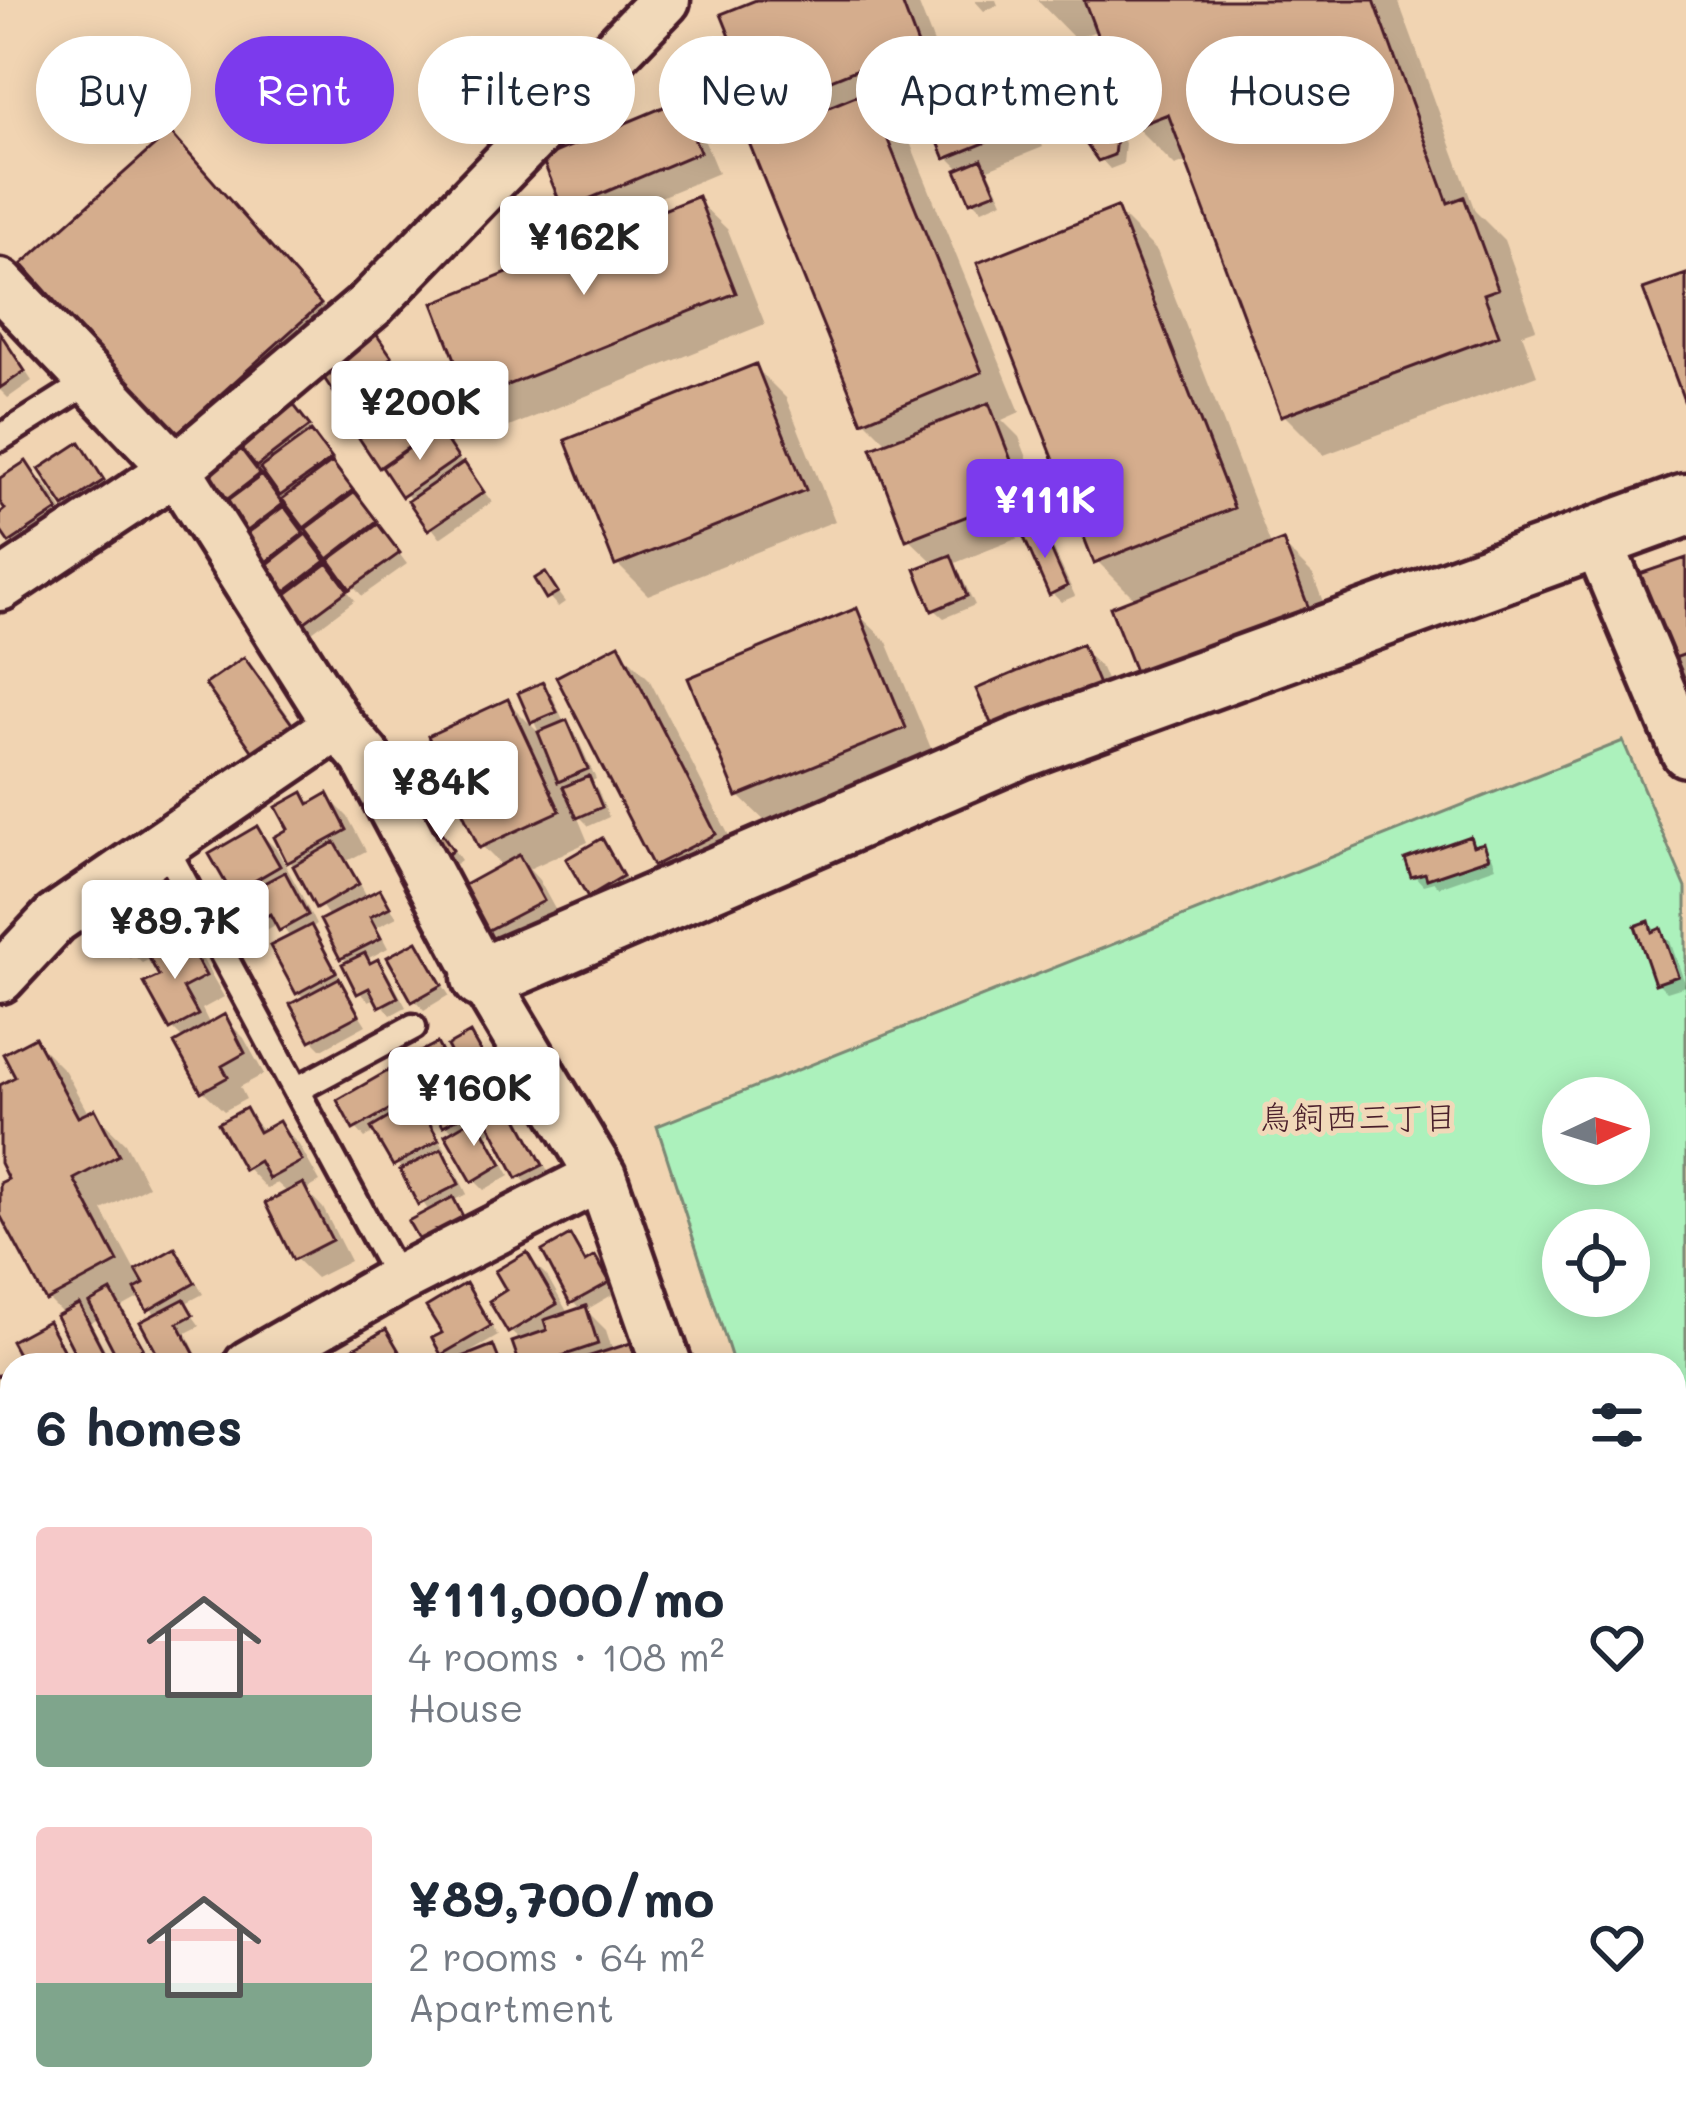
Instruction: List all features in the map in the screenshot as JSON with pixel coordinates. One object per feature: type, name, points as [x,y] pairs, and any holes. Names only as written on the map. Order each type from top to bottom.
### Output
[{"type":"street","points":[[0,586],[176,469],[370,305],[665,0]]},
{"type":"street","points":[[0,284],[176,469],[338,725],[365,756],[483,978],[601,1176],[663,1353]]},
{"type":"street","points":[[483,978],[1019,748],[1686,505]]},
{"type":"street","points":[[1596,537],[1686,752]]},
{"type":"street","points":[[0,978],[55,919],[338,725]]},
{"type":"street","points":[[270,1353],[398,1280],[601,1176]]},
{"type":"lane","points":[[0,438],[92,380]]},
{"type":"lane","points":[[163,843],[398,1280]]},
{"type":"lane","points":[[296,1090],[413,1027]]},
{"type":"green space","points":[[1623,741],[1686,888],[1686,1353],[730,1353],[657,1126]]},
{"type":"building","points":[[756,0],[901,0],[915,36],[856,36],[856,70],[832,80],[832,36],[730,36],[721,14]]},
{"type":"building","points":[[1084,0],[1374,0],[1387,36],[1186,36],[1186,144],[1394,144],[1394,55],[1448,203],[1464,197],[1498,289],[1484,294],[1499,335],[1281,416],[1168,114],[1162,116],[1162,36],[1098,36]]},
{"type":"building","points":[[856,96],[856,144],[890,144],[982,372],[862,422],[750,144],[832,144],[832,106]]},
{"type":"building","points":[[659,109],[659,144],[697,144],[700,152],[563,210],[542,158],[575,144],[635,144],[635,119]]},
{"type":"building","points":[[157,144],[181,144],[321,304],[174,436],[22,264]]},
{"type":"building","points":[[939,144],[982,144],[945,159]]},
{"type":"building","points":[[1086,144],[1115,144],[1114,155],[1098,161]]},
{"type":"building","points":[[982,159],[996,192],[970,202],[956,170]]},
{"type":"building","points":[[698,196],[736,293],[471,400],[433,303]]},
{"type":"building","points":[[1117,207],[1234,508],[1094,563],[977,263]]},
{"type":"building","points":[[1686,274],[1686,406],[1643,289]]},
{"type":"building","points":[[372,328],[392,357],[336,396],[316,366]]},
{"type":"building","points":[[0,333],[25,371],[0,388]]},
{"type":"building","points":[[392,362],[412,392],[356,430],[336,401]]},
{"type":"building","points":[[756,364],[806,490],[615,566],[565,440]]},
{"type":"building","points":[[416,399],[435,429],[379,468],[359,438]]},
{"type":"building","points":[[989,403],[1024,494],[906,540],[871,448]]},
{"type":"building","points":[[279,404],[284,411],[293,404],[310,426],[256,467],[239,446]]},
{"type":"building","points":[[438,428],[458,458],[402,497],[382,467]]},
{"type":"building","points":[[311,431],[332,459],[280,496],[260,468]]},
{"type":"building","points":[[80,442],[104,480],[64,507],[39,469]]},
{"type":"building","points":[[241,449],[260,474],[211,512],[198,473],[223,453],[228,459]]},
{"type":"building","points":[[26,461],[58,510],[9,543],[0,530],[0,513],[5,509],[0,502],[0,478]]},
{"type":"building","points":[[332,462],[353,490],[304,528],[282,499]]},
{"type":"building","points":[[464,462],[484,492],[428,530],[408,501]]},
{"type":"building","points":[[262,475],[283,504],[233,542],[211,513]]},
{"type":"building","points":[[355,492],[377,521],[328,559],[305,529]]},
{"type":"building","points":[[284,506],[304,533],[254,571],[233,544]]},
{"type":"building","points":[[378,524],[400,553],[350,589],[329,560]]},
{"type":"building","points":[[1041,527],[1067,586],[1049,595],[1023,535]]},
{"type":"building","points":[[306,534],[326,561],[276,599],[256,573]]},
{"type":"building","points":[[1283,540],[1311,614],[1138,679],[1110,607]]},
{"type":"building","points":[[951,555],[967,596],[932,611],[915,569]]},
{"type":"building","points":[[1686,558],[1686,654],[1655,665],[1625,579]]},
{"type":"building","points":[[328,563],[348,590],[297,628],[277,601]]},
{"type":"building","points":[[545,572],[558,592],[546,599],[534,579]]},
{"type":"building","points":[[857,608],[906,728],[737,797],[688,678]]},
{"type":"building","points":[[619,644],[716,834],[653,866],[556,677]]},
{"type":"building","points":[[1082,644],[1102,692],[997,737],[976,689]]},
{"type":"building","points":[[244,657],[297,731],[258,759],[205,684]]},
{"type":"building","points":[[543,682],[557,712],[531,723],[518,693]]},
{"type":"building","points":[[508,699],[560,811],[479,848],[428,736]]},
{"type":"building","points":[[567,720],[588,769],[558,782],[538,732]]},
{"type":"building","points":[[589,776],[602,807],[577,818],[563,787]]},
{"type":"building","points":[[303,792],[309,804],[328,793],[347,830],[287,863],[274,837],[288,829],[276,807]]},
{"type":"building","points":[[257,826],[280,866],[232,894],[209,854]]},
{"type":"building","points":[[439,829],[453,850],[445,857],[429,836]]},
{"type":"building","points":[[1470,836],[1473,846],[1484,843],[1489,858],[1427,879],[1425,873],[1411,877],[1405,859]]},
{"type":"building","points":[[602,838],[623,876],[588,897],[566,859]]},
{"type":"building","points":[[335,842],[359,884],[316,909],[293,866]]},
{"type":"building","points":[[519,855],[544,901],[481,934],[457,889]]},
{"type":"building","points":[[285,872],[308,915],[279,931],[270,914],[247,927],[232,900]]},
{"type":"building","points":[[380,889],[390,907],[370,917],[381,938],[340,959],[320,920]]},
{"type":"building","points":[[162,904],[176,931],[130,956],[116,928]]},
{"type":"building","points":[[1649,921],[1652,932],[1661,928],[1678,976],[1655,984],[1635,926]]},
{"type":"building","points":[[311,925],[336,972],[296,994],[270,946]]},
{"type":"building","points":[[184,936],[206,976],[183,988],[198,1015],[170,1030],[144,983],[159,976],[148,956]]},
{"type":"building","points":[[417,941],[442,985],[412,1002],[387,957]]},
{"type":"building","points":[[365,953],[370,963],[378,959],[398,997],[379,1007],[369,988],[357,994],[342,964]]},
{"type":"building","points":[[339,978],[359,1015],[310,1041],[290,1004]]},
{"type":"building","points":[[225,1014],[245,1053],[222,1066],[228,1077],[201,1092],[174,1043]]},
{"type":"building","points":[[470,1033],[503,1092],[479,1105],[447,1046]]},
{"type":"building","points":[[35,1037],[78,1117],[95,1109],[119,1155],[74,1179],[118,1262],[46,1301],[0,1215],[0,1183],[8,1179],[0,1163],[0,1085],[15,1077],[3,1054]]},
{"type":"building","points":[[437,1043],[472,1110],[443,1126],[407,1059]]},
{"type":"building","points":[[400,1064],[417,1094],[353,1130],[337,1100]]},
{"type":"building","points":[[417,1101],[439,1140],[393,1166],[371,1128]]},
{"type":"building","points":[[510,1103],[543,1165],[517,1178],[485,1116]]},
{"type":"building","points":[[246,1108],[259,1132],[279,1121],[302,1161],[269,1179],[259,1161],[244,1170],[218,1123]]},
{"type":"building","points":[[476,1117],[502,1164],[472,1182],[445,1135]]},
{"type":"building","points":[[442,1149],[459,1184],[418,1205],[400,1170]]},
{"type":"building","points":[[303,1183],[332,1240],[293,1260],[265,1203]]},
{"type":"building","points":[[453,1197],[467,1224],[423,1247],[408,1221]]},
{"type":"building","points":[[570,1235],[585,1262],[595,1256],[610,1282],[570,1304],[542,1251]]},
{"type":"building","points":[[175,1248],[195,1283],[147,1311],[135,1289],[144,1284],[136,1270]]},
{"type":"building","points":[[527,1252],[557,1304],[508,1333],[489,1301],[506,1290],[495,1271]]},
{"type":"building","points":[[466,1283],[491,1326],[440,1353],[432,1338],[442,1333],[426,1307]]},
{"type":"building","points":[[111,1291],[143,1348],[115,1353],[89,1303]]},
{"type":"building","points":[[184,1299],[193,1315],[178,1323],[194,1353],[157,1353],[140,1322]]},
{"type":"building","points":[[79,1304],[104,1353],[75,1353],[56,1316]]},
{"type":"building","points":[[586,1306],[598,1344],[571,1353],[516,1353],[512,1342],[547,1330],[544,1320]]},
{"type":"building","points":[[48,1321],[65,1353],[18,1353],[11,1341]]},
{"type":"building","points":[[386,1329],[400,1353],[345,1353]]},
{"type":"building","points":[[631,1343],[634,1353],[600,1353]]},
{"type":"building","points":[[493,1345],[496,1353],[473,1353]]},
{"type":"district","name":"鳥飼西三丁目","points":[[1358,1117]]}]
